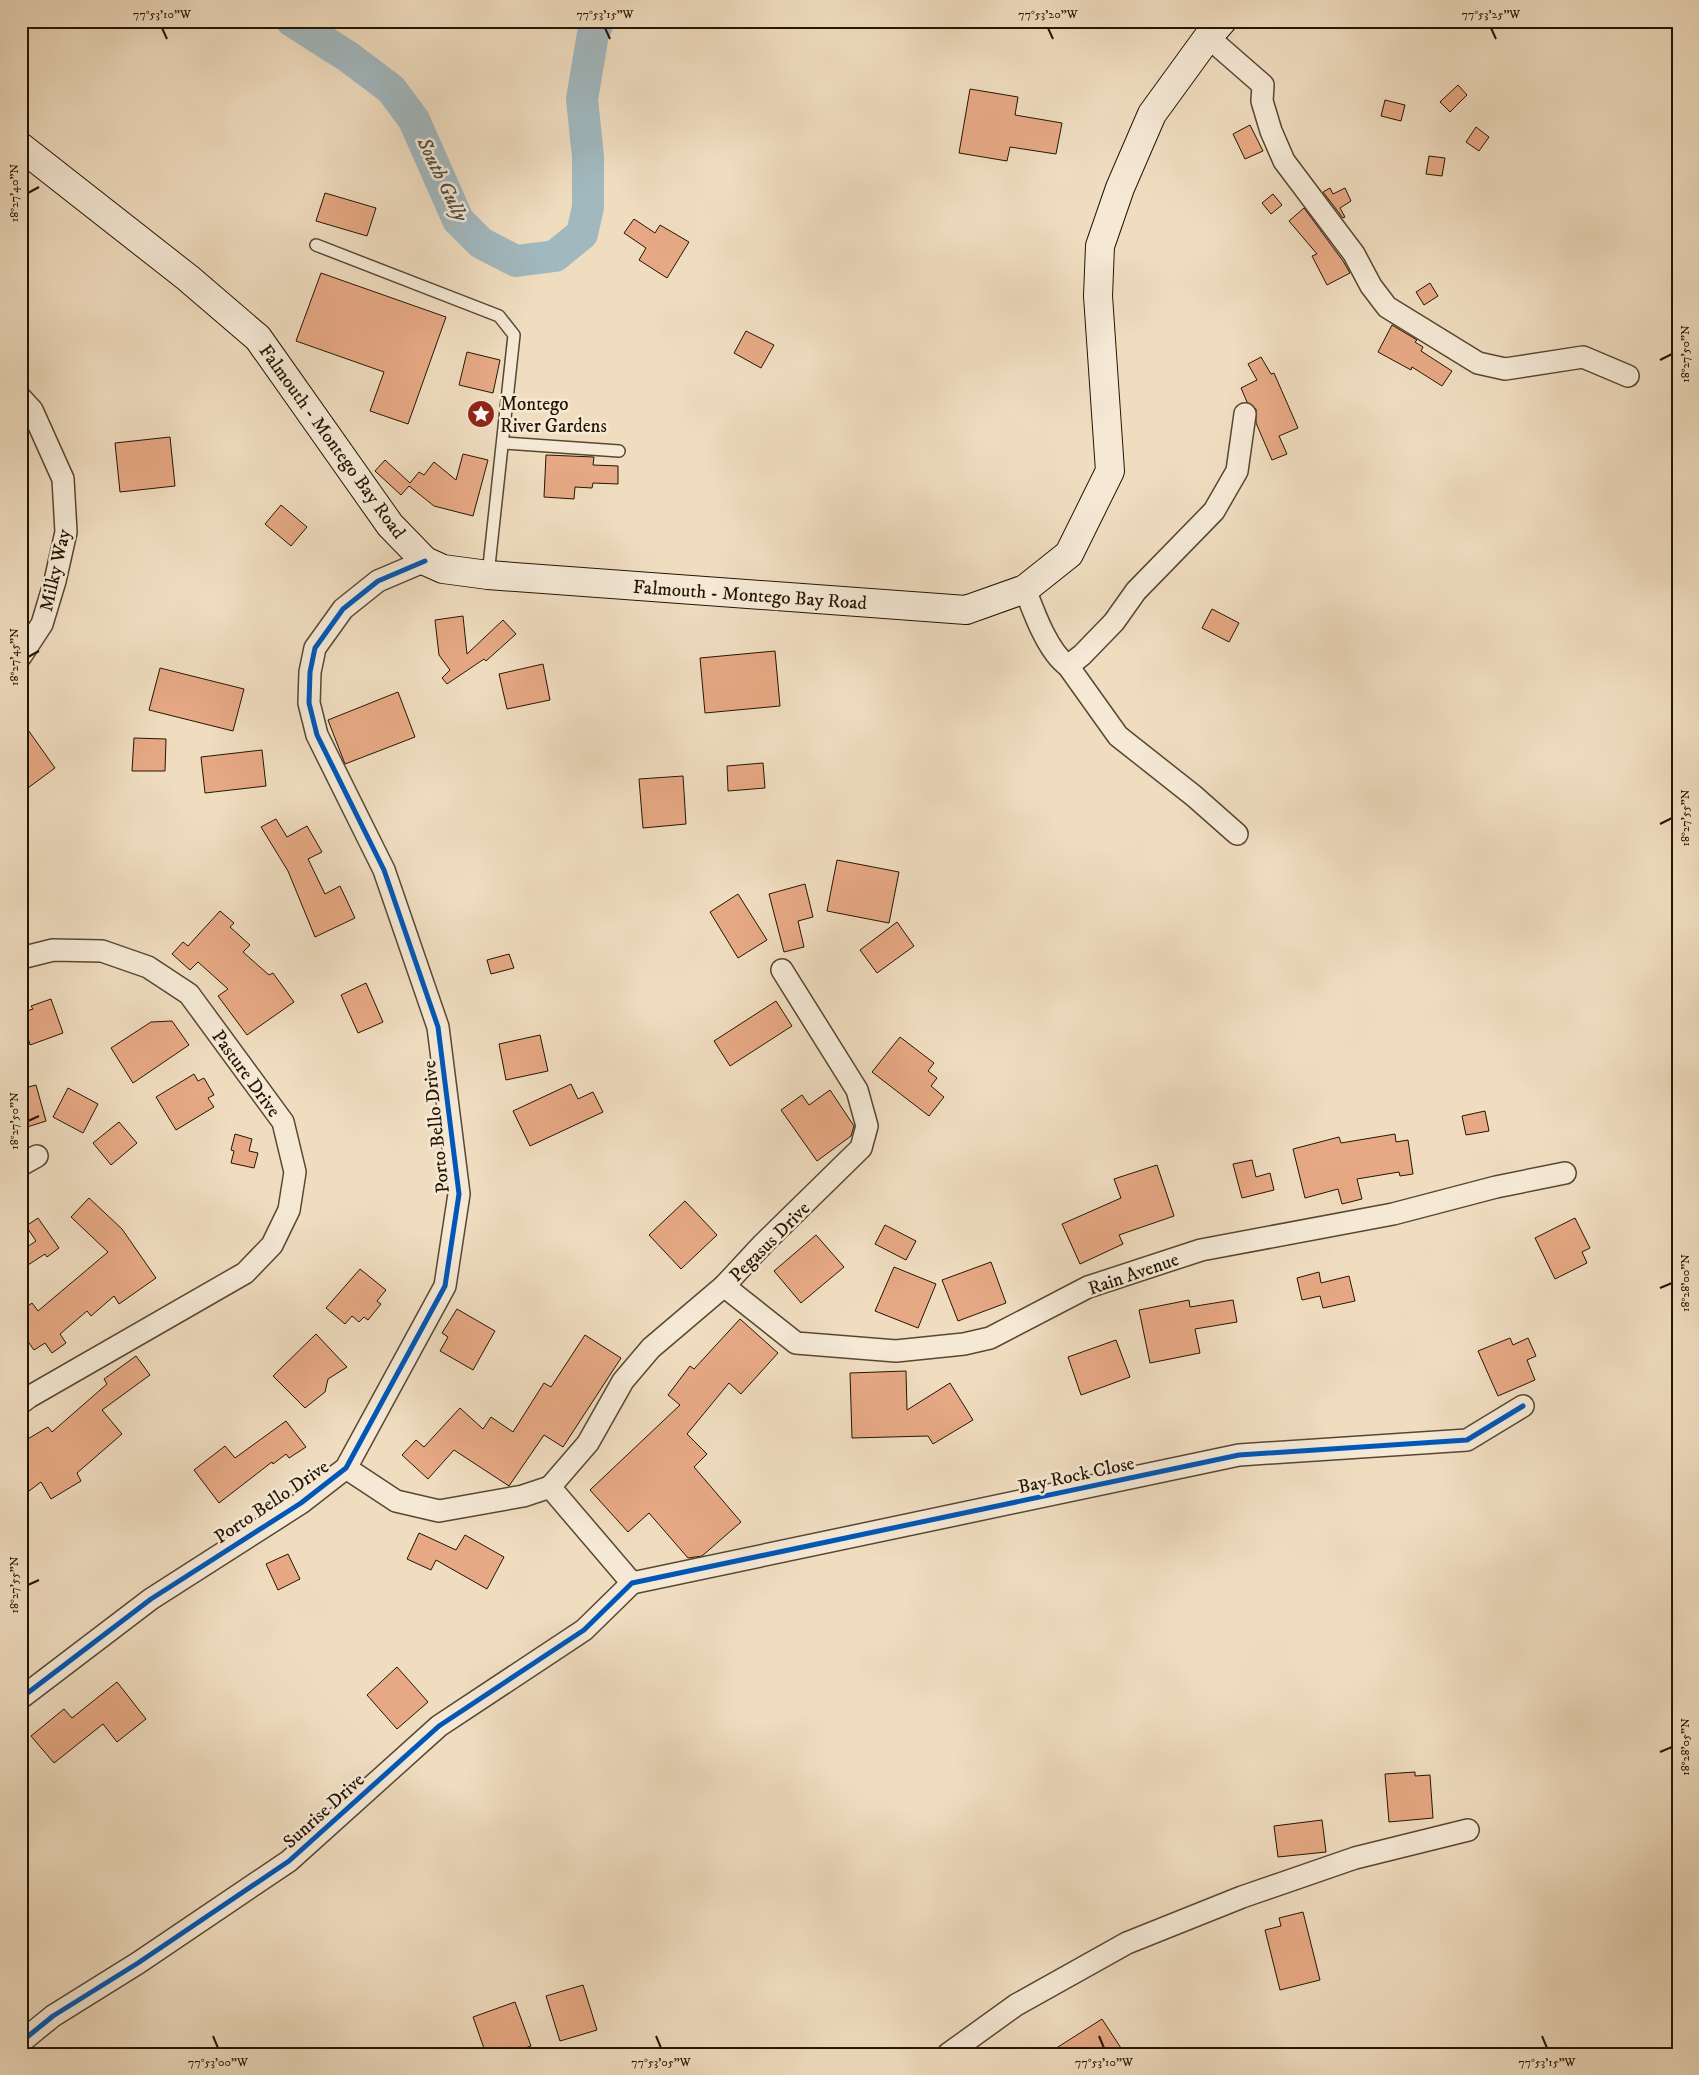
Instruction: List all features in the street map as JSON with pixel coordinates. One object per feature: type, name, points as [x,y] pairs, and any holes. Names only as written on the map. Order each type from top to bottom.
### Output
[{"type":"main road","name":"Falmouth - Montego Bay Road","points":[[21,147],[188,278],[258,338],[390,525],[424,561],[443,569],[488,575],[966,610],[1025,589],[1069,554],[1110,471],[1098,296],[1100,246],[1120,188],[1152,114],[1215,29]]},
{"type":"street","points":[[1215,29],[1262,85],[1262,101],[1268,124],[1284,162],[1354,254],[1371,286],[1386,307],[1478,363],[1505,369],[1583,357],[1628,376]]},
{"type":"street","name":"Milky Way","points":[[21,398],[32,410],[63,478],[66,532],[55,581],[42,624],[21,656]]},
{"type":"street","points":[[1068,666],[1082,655],[1114,622],[1136,591],[1214,511],[1237,471],[1245,414]]},
{"type":"street","name":"Porto Bello Drive","points":[[21,1698],[151,1599],[301,1503],[346,1468],[445,1286],[459,1194],[438,1027],[384,870],[318,735],[309,703],[310,672],[315,648],[344,609],[378,581],[424,561]]},
{"type":"street","points":[[1025,589],[1034,613],[1056,658],[1068,666],[1118,736],[1194,796],[1237,834]]},
{"type":"street","name":"Pasture Drive","points":[[21,958],[54,950],[102,952],[148,967],[189,994],[283,1122],[295,1172],[289,1210],[272,1245],[245,1273],[24,1395]]},
{"type":"street","name":"Pegasus Drive","points":[[550,1487],[588,1443],[623,1381],[651,1348],[724,1286],[763,1244],[861,1148],[867,1126],[857,1090],[782,970]]},
{"type":"street","name":"Rain Avenue","points":[[724,1286],[796,1343],[896,1351],[964,1344],[990,1338],[1088,1287],[1201,1250],[1393,1214],[1496,1187],[1565,1173]]},
{"type":"street","name":"Bay Rock Close","points":[[632,1583],[1239,1455],[1467,1440],[1523,1406]]},
{"type":"street","points":[[346,1468],[396,1501],[440,1511],[523,1496],[550,1487],[632,1583]]},
{"type":"street","name":"Sunrise Drive","points":[[21,2042],[53,2016],[138,1963],[290,1861],[439,1726],[584,1630],[632,1583]]},
{"type":"street","points":[[948,2054],[1016,2004],[1127,1943],[1242,1897],[1356,1858],[1468,1830]]},
{"type":"lane","points":[[316,245],[499,316],[507,324],[514,336],[488,575]]},
{"type":"lane","points":[[503,443],[619,451]]},
{"type":"building","points":[[1458,85],[1467,95],[1450,112],[1440,102]]},
{"type":"building","points":[[970,89],[1018,97],[1015,115],[1062,123],[1056,154],[1010,147],[1007,161],[959,153]]},
{"type":"building","points":[[1385,100],[1405,105],[1401,121],[1381,116]]},
{"type":"building","points":[[1250,125],[1263,151],[1245,159],[1233,134]]},
{"type":"building","points":[[1476,127],[1489,137],[1479,151],[1466,142]]},
{"type":"building","points":[[1429,156],[1445,158],[1442,176],[1426,174]]},
{"type":"building","points":[[1330,188],[1333,194],[1345,188],[1351,201],[1340,208],[1345,217],[1343,218],[1323,192]]},
{"type":"building","points":[[325,193],[376,208],[367,236],[316,221]]},
{"type":"building","points":[[1273,194],[1282,205],[1271,214],[1262,203]]},
{"type":"building","points":[[1304,208],[1350,273],[1327,285],[1312,256],[1317,254],[1289,221]]},
{"type":"building","points":[[634,219],[655,233],[660,225],[689,242],[667,278],[639,260],[646,248],[624,233]]},
{"type":"building","points":[[321,273],[446,317],[408,424],[370,411],[384,372],[296,341]]},
{"type":"building","points":[[1430,283],[1438,296],[1424,305],[1416,292]]},
{"type":"building","points":[[1392,325],[1417,340],[1415,342],[1423,347],[1421,351],[1452,371],[1442,386],[1412,367],[1411,370],[1378,352]]},
{"type":"building","points":[[746,331],[774,345],[761,368],[734,353]]},
{"type":"building","points":[[467,352],[500,360],[493,393],[459,385]]},
{"type":"building","points":[[1261,357],[1271,374],[1274,373],[1298,428],[1279,436],[1287,454],[1272,460],[1256,423],[1256,409],[1247,402],[1241,388],[1257,380],[1248,364]]},
{"type":"building","points":[[170,437],[175,486],[120,492],[115,443]]},
{"type":"building","points":[[463,454],[488,460],[473,516],[434,506],[409,486],[401,495],[375,471],[385,460],[410,483],[419,472],[424,475],[434,462],[456,480]]},
{"type":"building","points":[[546,455],[594,457],[593,465],[618,466],[618,484],[593,483],[592,488],[575,487],[574,499],[544,497]]},
{"type":"building","points":[[281,505],[307,527],[291,546],[265,524]]},
{"type":"building","points":[[1212,609],[1239,623],[1229,642],[1202,628]]},
{"type":"building","points":[[463,616],[467,654],[503,620],[516,634],[486,661],[484,659],[447,684],[442,678],[450,670],[439,655],[435,620]]},
{"type":"building","points":[[775,651],[780,706],[705,713],[700,658]]},
{"type":"building","points":[[543,664],[550,700],[507,709],[499,674]]},
{"type":"building","points":[[160,668],[244,689],[233,731],[149,710]]},
{"type":"building","points":[[398,692],[415,737],[345,764],[328,720]]},
{"type":"building","points":[[21,720],[55,768],[21,793]]},
{"type":"building","points":[[134,738],[166,739],[165,771],[132,771]]},
{"type":"building","points":[[262,750],[266,786],[205,793],[201,757]]},
{"type":"building","points":[[763,763],[765,788],[728,791],[727,766]]},
{"type":"building","points":[[683,776],[686,824],[643,828],[639,779]]},
{"type":"building","points":[[276,819],[287,837],[307,826],[322,852],[308,859],[325,894],[340,886],[355,918],[315,937],[288,871],[261,827]]},
{"type":"building","points":[[837,860],[899,872],[889,923],[827,911]]},
{"type":"building","points":[[805,884],[813,917],[798,921],[804,947],[784,952],[769,894]]},
{"type":"building","points":[[738,894],[767,940],[738,958],[710,912]]},
{"type":"building","points":[[220,911],[234,923],[230,927],[250,945],[243,952],[269,975],[273,973],[294,1002],[247,1035],[218,996],[228,989],[198,962],[190,970],[172,954],[183,942],[188,946]]},
{"type":"building","points":[[897,922],[914,946],[877,973],[860,950]]},
{"type":"building","points":[[509,954],[514,968],[491,974],[487,960]]},
{"type":"building","points":[[366,983],[383,1022],[358,1033],[341,995]]},
{"type":"building","points":[[51,999],[63,1033],[30,1045],[21,1013],[33,1009],[31,1006]]},
{"type":"building","points":[[776,1001],[792,1026],[730,1066],[714,1041]]},
{"type":"building","points":[[172,1021],[189,1045],[133,1083],[111,1048],[151,1022]]},
{"type":"building","points":[[540,1035],[548,1071],[506,1080],[499,1044]]},
{"type":"building","points":[[900,1037],[934,1063],[928,1071],[937,1078],[931,1086],[944,1097],[929,1116],[872,1072]]},
{"type":"building","points":[[194,1074],[198,1081],[204,1078],[214,1095],[208,1098],[214,1107],[176,1130],[156,1097]]},
{"type":"building","points":[[571,1084],[578,1099],[593,1092],[603,1112],[530,1146],[513,1111]]},
{"type":"building","points":[[36,1085],[46,1121],[21,1129],[21,1089]]},
{"type":"building","points":[[68,1088],[98,1104],[83,1133],[53,1117]]},
{"type":"building","points":[[830,1090],[854,1126],[851,1136],[817,1161],[781,1110],[802,1095],[809,1105]]},
{"type":"building","points":[[1485,1111],[1489,1131],[1466,1135],[1462,1116]]},
{"type":"building","points":[[119,1122],[137,1143],[111,1165],[93,1143]]},
{"type":"building","points":[[235,1134],[252,1139],[249,1151],[258,1153],[254,1168],[231,1163],[234,1151],[231,1150]]},
{"type":"building","points":[[1395,1134],[1396,1142],[1408,1140],[1413,1174],[1400,1176],[1399,1172],[1357,1179],[1362,1199],[1342,1204],[1338,1189],[1305,1198],[1293,1149],[1339,1137],[1341,1143]]},
{"type":"building","points":[[1252,1160],[1256,1177],[1270,1173],[1274,1190],[1242,1198],[1233,1164]]},
{"type":"building","points":[[1157,1165],[1174,1216],[1119,1235],[1123,1244],[1080,1264],[1062,1224],[1121,1198],[1114,1179]]},
{"type":"building","points":[[89,1198],[122,1229],[156,1278],[119,1304],[114,1296],[91,1316],[87,1311],[60,1334],[66,1343],[52,1353],[45,1343],[34,1350],[21,1332],[21,1311],[32,1303],[38,1311],[108,1252],[71,1217]]},
{"type":"building","points":[[685,1201],[717,1235],[681,1269],[649,1235]]},
{"type":"building","points":[[38,1218],[59,1248],[47,1257],[45,1254],[28,1265],[21,1256],[21,1251],[36,1241],[26,1226]]},
{"type":"building","points":[[1575,1218],[1590,1248],[1582,1252],[1587,1263],[1555,1279],[1535,1238]]},
{"type":"building","points":[[885,1225],[916,1241],[906,1260],[875,1244]]},
{"type":"building","points":[[816,1235],[844,1267],[801,1303],[774,1271]]},
{"type":"building","points":[[991,1262],[1006,1303],[958,1321],[942,1280]]},
{"type":"building","points":[[894,1267],[936,1284],[918,1328],[875,1311]]},
{"type":"building","points":[[360,1269],[386,1290],[377,1301],[381,1304],[368,1320],[364,1317],[359,1322],[352,1316],[345,1324],[326,1308]]},
{"type":"building","points":[[1319,1272],[1321,1283],[1349,1276],[1355,1301],[1323,1308],[1320,1296],[1302,1300],[1297,1278]]},
{"type":"building","points":[[1189,1300],[1190,1307],[1233,1300],[1237,1322],[1195,1329],[1200,1353],[1150,1363],[1139,1310]]},
{"type":"building","points":[[457,1309],[495,1331],[473,1370],[440,1351],[448,1337],[442,1333]]},
{"type":"building","points":[[740,1319],[778,1353],[741,1394],[729,1383],[687,1434],[707,1454],[694,1467],[741,1522],[702,1556],[688,1558],[649,1513],[628,1532],[590,1490],[680,1405],[668,1395],[690,1366],[694,1369]]},
{"type":"building","points":[[316,1334],[347,1367],[328,1379],[325,1392],[305,1408],[273,1376]]},
{"type":"building","points":[[585,1335],[621,1358],[563,1447],[544,1435],[509,1486],[454,1450],[428,1479],[402,1455],[416,1440],[424,1447],[460,1408],[483,1429],[491,1417],[513,1432],[544,1383],[551,1387]]},
{"type":"building","points":[[1510,1338],[1513,1345],[1528,1338],[1536,1356],[1527,1360],[1535,1380],[1498,1396],[1478,1351]]},
{"type":"building","points":[[1116,1340],[1130,1377],[1081,1395],[1068,1357]]},
{"type":"building","points":[[136,1356],[150,1375],[102,1410],[122,1434],[77,1473],[81,1481],[51,1499],[41,1482],[21,1497],[21,1443],[48,1427],[52,1432],[107,1384],[104,1379]]},
{"type":"building","points":[[906,1371],[907,1410],[950,1383],[973,1420],[933,1444],[928,1436],[852,1438],[850,1373]]},
{"type":"building","points":[[286,1421],[306,1447],[289,1458],[286,1454],[273,1464],[272,1462],[219,1503],[194,1470],[225,1446],[235,1458]]},
{"type":"building","points":[[419,1533],[456,1550],[465,1535],[504,1557],[487,1589],[436,1560],[431,1570],[407,1559]]},
{"type":"building","points":[[288,1554],[300,1579],[278,1590],[266,1564]]},
{"type":"building","points":[[397,1667],[428,1702],[397,1729],[367,1695]]},
{"type":"building","points":[[117,1682],[146,1719],[117,1742],[103,1724],[54,1763],[31,1736],[64,1709],[72,1718]]},
{"type":"building","points":[[1415,1772],[1415,1776],[1430,1775],[1433,1818],[1389,1822],[1385,1774]]},
{"type":"building","points":[[1322,1820],[1326,1852],[1278,1857],[1274,1826]]},
{"type":"building","points":[[1303,1912],[1320,1980],[1280,1990],[1265,1930],[1281,1926],[1279,1918]]},
{"type":"building","points":[[583,1985],[597,2030],[560,2041],[546,1996]]},
{"type":"building","points":[[515,2002],[531,2046],[508,2054],[486,2054],[473,2017]]},
{"type":"building","points":[[1102,2019],[1121,2048],[1112,2054],[1047,2054]]},
{"type":"waterway","name":"South Gully","points":[[292,21],[347,56],[391,89],[414,120],[458,220],[481,243],[516,261],[555,256],[582,234],[588,207],[588,157],[582,99],[593,34],[599,21]]},
{"type":"cycle path","points":[[21,1698],[151,1599],[301,1503],[346,1468],[445,1286],[459,1194],[438,1027],[384,870],[317,735],[309,703],[310,672],[315,648],[343,609],[378,581],[425,561]]},
{"type":"cycle path","points":[[21,2042],[53,2016],[138,1963],[289,1861],[439,1726],[584,1630],[632,1583],[1239,1455],[1467,1440],[1523,1406]]},
{"type":"place","name":"Montego River Gardens","points":[[481,414]]}]
